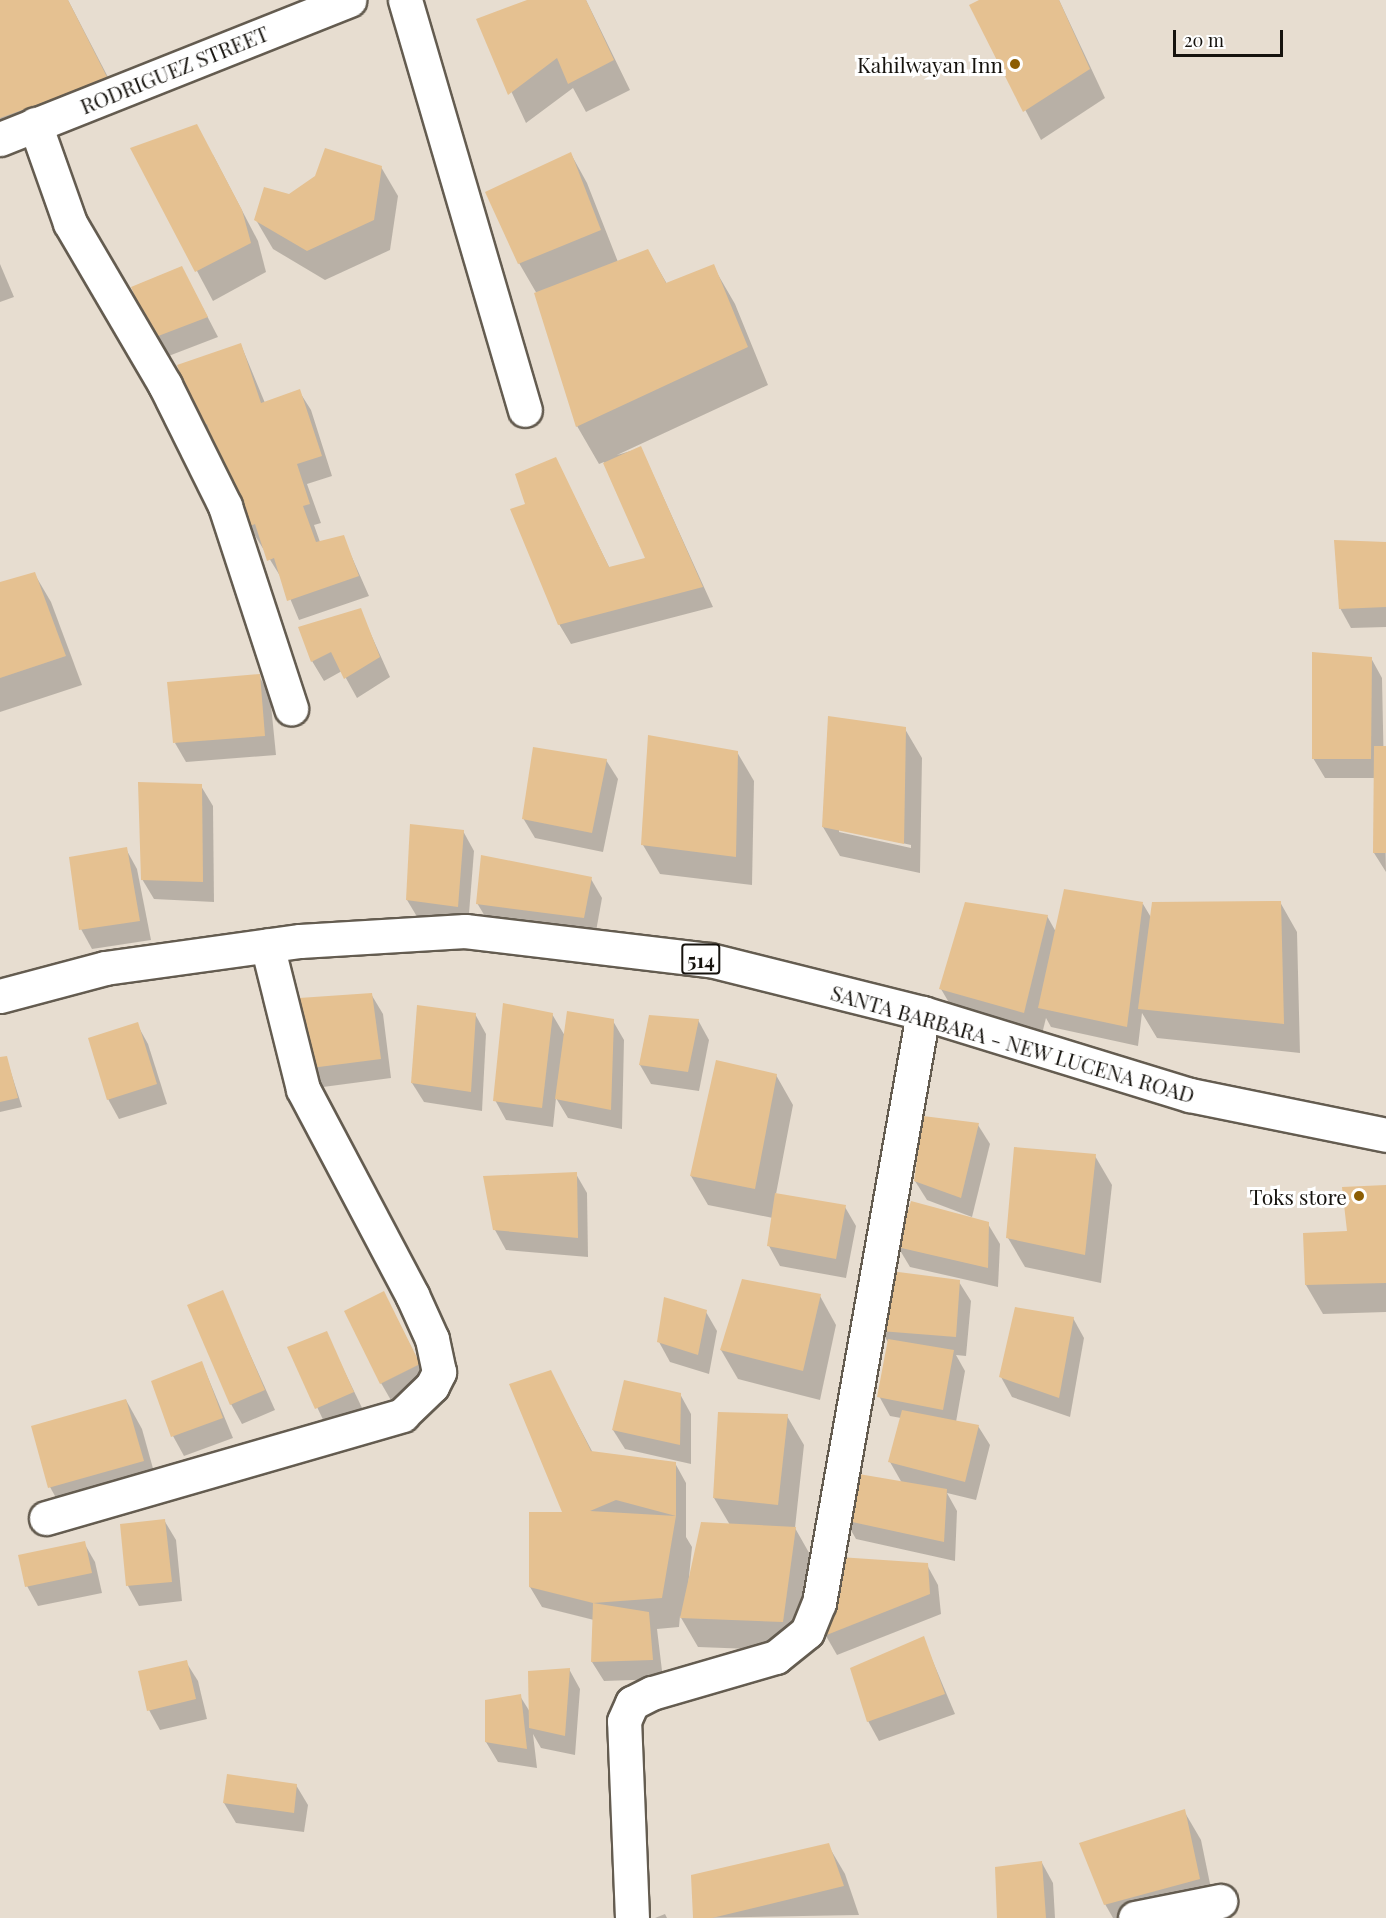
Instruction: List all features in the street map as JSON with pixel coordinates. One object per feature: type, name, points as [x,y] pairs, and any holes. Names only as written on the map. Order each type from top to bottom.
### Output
[{"type":"street","name":"RODRIGUEZ STREET","points":[[0,139],[349,0]]},
{"type":"street","points":[[405,0],[525,410]]},
{"type":"street","points":[[35,124],[70,223],[165,385],[225,506],[291,708]]},
{"type":"street","name":"SANTA BARBARA - NEW LUCENA ROAD","points":[[0,996],[105,968],[267,945],[465,931],[710,960],[923,1013],[1190,1095],[1386,1135]]},
{"type":"street","points":[[46,1518],[402,1415],[432,1386],[439,1372],[432,1339],[412,1295],[303,1089],[267,945]]},
{"type":"street","points":[[632,1918],[624,1721],[632,1703],[652,1693],[776,1657],[807,1632],[819,1603],[923,1013]]},
{"type":"street","points":[[1135,1918],[1220,1901]]},
{"type":"building","points":[[0,0],[68,0],[108,79],[0,118]]},
{"type":"building","points":[[527,0],[586,0],[614,60],[568,84],[557,58],[508,95],[476,19]]},
{"type":"building","points":[[979,0],[1059,0],[1090,69],[1023,112],[969,5]]},
{"type":"building","points":[[197,124],[242,210],[251,243],[195,272],[130,148]]},
{"type":"building","points":[[325,148],[382,166],[374,220],[307,251],[254,220],[264,187],[289,194],[315,176]]},
{"type":"building","points":[[571,152],[601,230],[518,264],[485,192]]},
{"type":"building","points":[[648,249],[666,283],[714,264],[748,347],[576,427],[534,293]]},
{"type":"building","points":[[182,266],[208,317],[153,338],[131,287]]},
{"type":"building","points":[[241,343],[261,403],[300,389],[322,456],[297,464],[310,504],[303,506],[316,542],[344,535],[359,576],[287,601],[274,558],[267,561],[255,524],[248,527],[236,485],[227,488],[207,424],[199,428],[177,365]]},
{"type":"building","points":[[641,446],[703,587],[558,625],[510,509],[525,504],[515,474],[556,457],[609,567],[645,558],[603,463]]},
{"type":"building","points":[[1334,540],[1386,542],[1386,607],[1339,609]]},
{"type":"building","points":[[35,572],[66,656],[0,678],[0,582]]},
{"type":"building","points":[[361,608],[380,657],[344,679],[331,652],[311,662],[298,627]]},
{"type":"building","points":[[1312,652],[1372,657],[1371,759],[1312,759]]},
{"type":"building","points":[[260,674],[265,736],[173,743],[167,682]]},
{"type":"building","points":[[828,716],[906,727],[904,844],[822,827]]},
{"type":"building","points":[[648,735],[738,751],[736,857],[641,845]]},
{"type":"building","points":[[1374,746],[1386,746],[1386,853],[1373,853]]},
{"type":"building","points":[[533,747],[607,759],[592,833],[522,819]]},
{"type":"building","points":[[138,782],[202,784],[203,882],[141,880]]},
{"type":"building","points":[[410,824],[464,830],[458,907],[406,900]]},
{"type":"building","points":[[127,847],[140,921],[79,930],[69,857]]},
{"type":"building","points":[[481,855],[592,877],[584,918],[476,904]]},
{"type":"building","points":[[1064,889],[1143,902],[1127,1027],[1038,1008]]},
{"type":"building","points":[[1281,901],[1284,1024],[1138,1009],[1152,902]]},
{"type":"building","points":[[965,902],[1048,915],[1024,1013],[939,989]]},
{"type":"building","points":[[372,993],[381,1059],[311,1068],[299,998]]},
{"type":"building","points":[[503,1003],[553,1013],[542,1108],[493,1101]]},
{"type":"building","points":[[417,1005],[476,1013],[471,1092],[411,1083]]},
{"type":"building","points":[[567,1011],[614,1019],[611,1110],[555,1099]]},
{"type":"building","points":[[649,1015],[699,1019],[688,1072],[639,1065]]},
{"type":"building","points":[[138,1022],[157,1084],[107,1100],[88,1038]]},
{"type":"building","points":[[7,1056],[18,1098],[0,1102],[0,1057]]},
{"type":"building","points":[[716,1060],[777,1074],[755,1189],[690,1176]]},
{"type":"building","points":[[923,1116],[979,1123],[961,1198],[914,1181]]},
{"type":"building","points":[[1014,1147],[1096,1154],[1085,1255],[1006,1238]]},
{"type":"building","points":[[577,1172],[578,1238],[493,1230],[483,1176]]},
{"type":"building","points":[[1386,1185],[1386,1283],[1305,1285],[1303,1233],[1347,1231],[1342,1187]]},
{"type":"building","points":[[775,1193],[846,1205],[836,1259],[767,1246]]},
{"type":"building","points":[[911,1201],[989,1222],[988,1268],[897,1247]]},
{"type":"building","points":[[883,1270],[960,1280],[956,1337],[880,1331]]},
{"type":"building","points":[[742,1279],[821,1294],[803,1371],[720,1350]]},
{"type":"building","points":[[223,1290],[265,1390],[230,1405],[187,1305]]},
{"type":"building","points":[[384,1291],[420,1364],[380,1384],[344,1311]]},
{"type":"building","points":[[664,1297],[707,1310],[698,1355],[657,1342]]},
{"type":"building","points":[[1015,1307],[1074,1317],[1059,1398],[999,1377]]},
{"type":"building","points":[[327,1331],[354,1392],[315,1409],[287,1347]]},
{"type":"building","points":[[888,1339],[954,1350],[943,1410],[877,1397]]},
{"type":"building","points":[[202,1361],[223,1418],[171,1437],[151,1381]]},
{"type":"building","points":[[551,1370],[591,1451],[676,1462],[676,1516],[662,1598],[593,1603],[529,1587],[529,1512],[562,1512],[509,1384]],"holes":[[[616,1500],[676,1516],[590,1511]]]},
{"type":"building","points":[[624,1380],[681,1393],[680,1445],[612,1430]]},
{"type":"building","points":[[126,1399],[144,1461],[48,1488],[31,1426]]},
{"type":"building","points":[[902,1410],[979,1425],[965,1482],[888,1462]]},
{"type":"building","points":[[718,1412],[788,1414],[778,1505],[713,1498]]},
{"type":"building","points":[[847,1472],[947,1489],[944,1542],[843,1520]]},
{"type":"building","points":[[165,1519],[172,1582],[126,1586],[120,1524]]},
{"type":"building","points":[[701,1522],[796,1527],[783,1622],[680,1618]]},
{"type":"building","points":[[85,1541],[92,1573],[25,1587],[18,1555]]},
{"type":"building","points":[[839,1557],[928,1563],[930,1594],[824,1636]]},
{"type":"building","points":[[593,1603],[649,1612],[653,1660],[591,1662]]},
{"type":"building","points":[[924,1636],[945,1694],[867,1722],[850,1668]]},
{"type":"building","points":[[187,1660],[196,1699],[147,1711],[138,1671]]},
{"type":"building","points":[[570,1668],[565,1736],[529,1728],[528,1671]]},
{"type":"building","points":[[521,1694],[527,1749],[485,1742],[485,1700]]},
{"type":"building","points":[[227,1774],[297,1784],[294,1813],[223,1803]]},
{"type":"building","points":[[1185,1809],[1200,1879],[1104,1905],[1079,1843]]},
{"type":"building","points":[[829,1843],[844,1886],[712,1918],[693,1918],[691,1875]]},
{"type":"building","points":[[1042,1861],[1046,1918],[997,1918],[995,1867]]},
{"type":"place","name":"Kahilwayan Inn","points":[[1015,64]]},
{"type":"place","name":"Toks store","points":[[1359,1196]]}]
